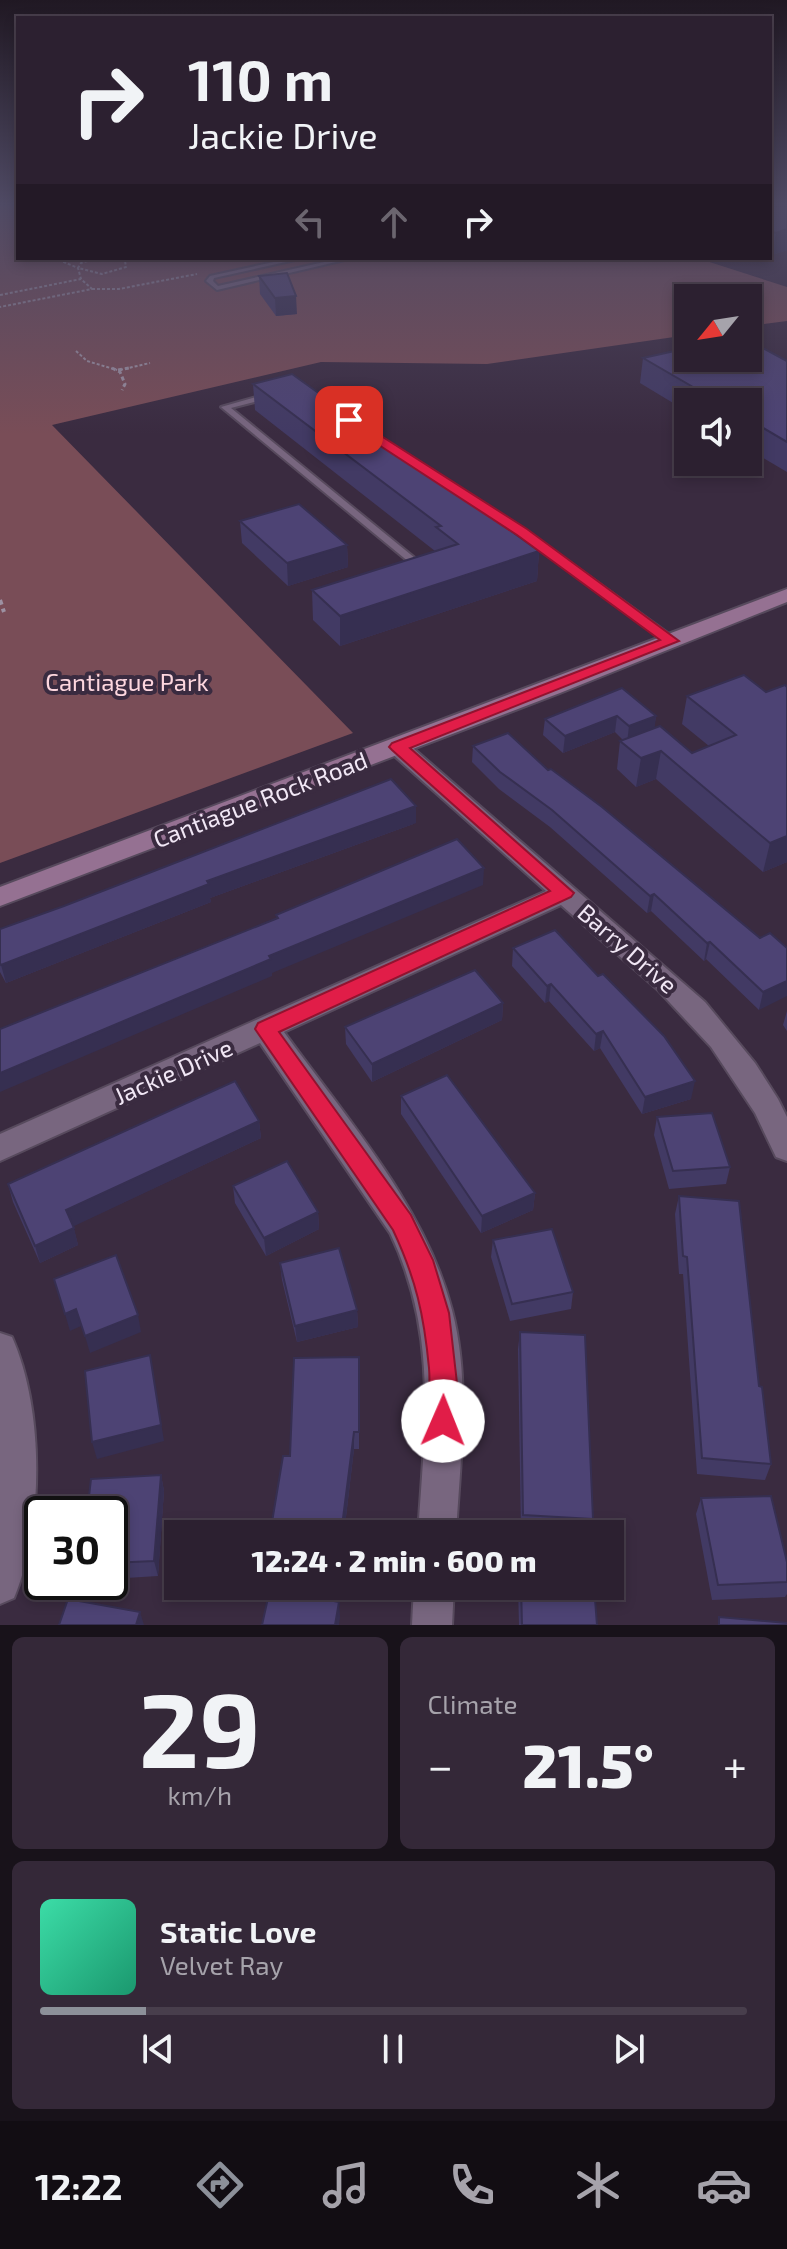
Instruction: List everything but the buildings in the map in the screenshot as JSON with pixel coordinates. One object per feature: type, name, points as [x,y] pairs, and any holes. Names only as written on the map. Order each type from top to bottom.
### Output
[{"type":"main road","name":"Cantiague Rock Road","points":[[0,897],[398,747],[787,595]]},
{"type":"street","name":"Barry Drive","points":[[398,747],[712,1025],[745,1068],[774,1117],[787,1148]]},
{"type":"street","name":"Jackie Drive","points":[[0,1148],[564,893]]},
{"type":"street","points":[[266,1029],[402,1223],[420,1260],[436,1313],[445,1392],[438,1520]]},
{"type":"street","points":[[0,1349],[10,1380],[18,1465],[8,1551],[0,1584]]},
{"type":"street","points":[[432,1625],[433,1600]]},
{"type":"lane","points":[[210,282],[217,288],[244,282]]},
{"type":"lane","points":[[285,392],[225,407],[418,565]]},
{"type":"lane","points":[[404,456],[522,532],[672,641]]},
{"type":"path","points":[[0,295],[67,282]]},
{"type":"path","points":[[84,282],[92,289]]},
{"type":"path","points":[[0,307],[92,289],[119,289],[154,282]]},
{"type":"path","points":[[76,351],[87,361],[118,370],[150,363]]},
{"type":"path","points":[[118,370],[125,380],[122,390]]},
{"type":"path","points":[[0,600],[4,612]]},
{"type":"green space","name":"Cantiague Park","points":[[0,282],[771,282],[787,287],[787,321],[762,324],[762,284],[674,284],[674,337],[487,364],[321,362],[52,425],[353,733],[0,863]]},
{"type":"route","points":[[349,420],[522,532],[672,641],[398,747],[564,893],[266,1029],[402,1223],[420,1260],[436,1313],[445,1392],[443,1421]]}]
